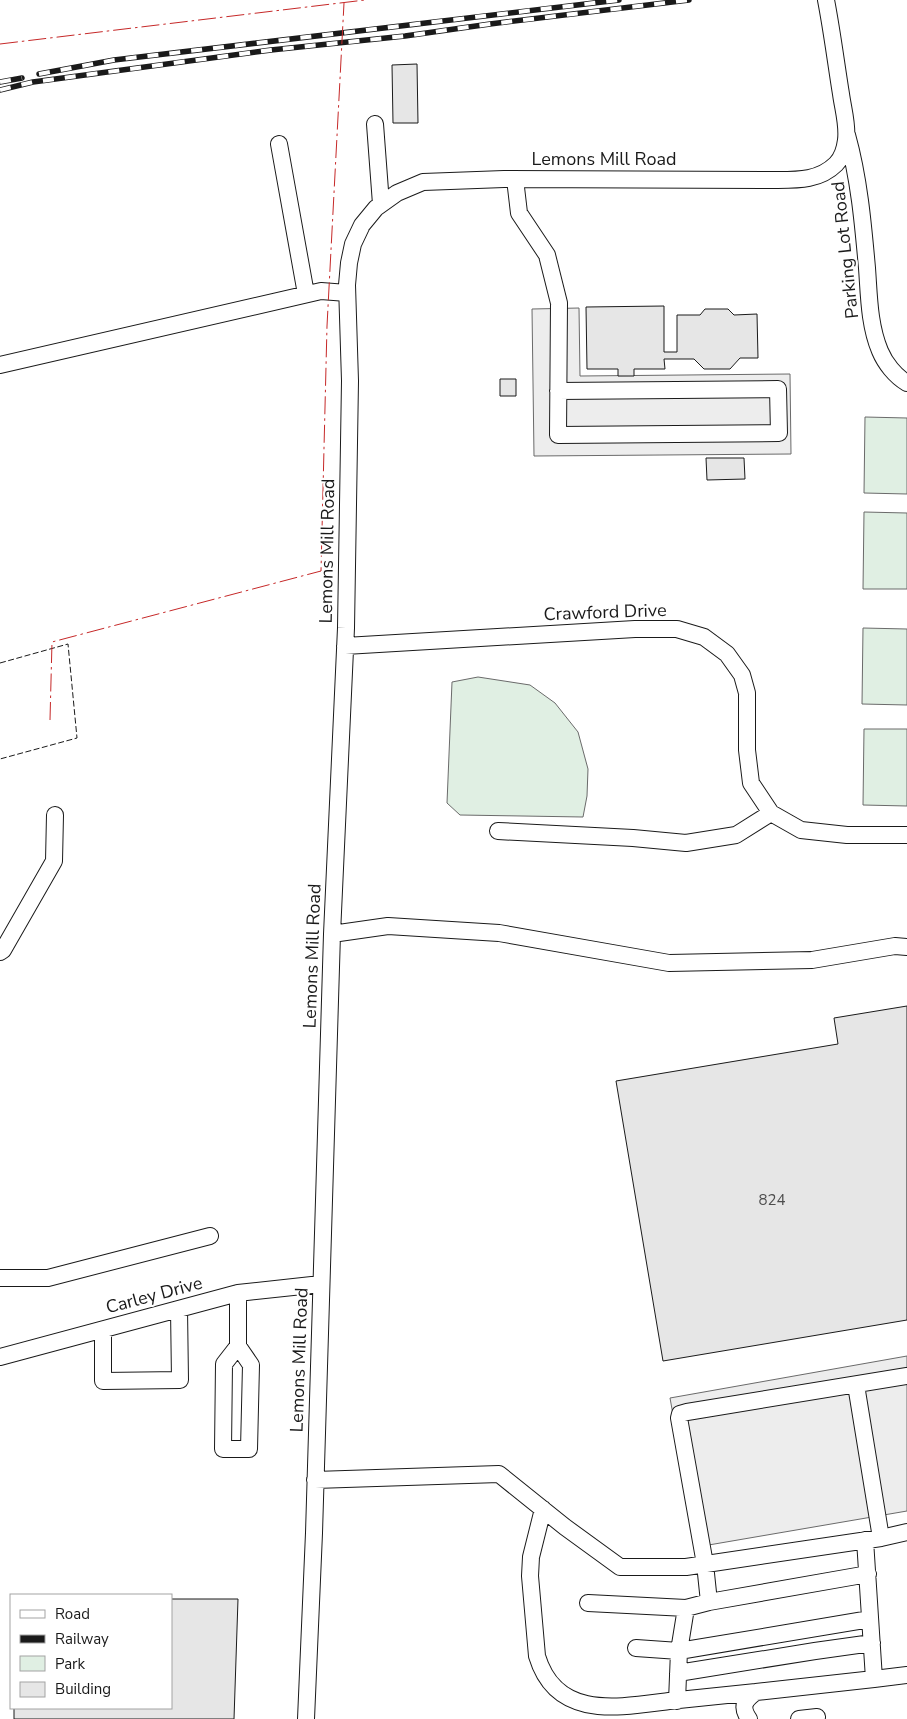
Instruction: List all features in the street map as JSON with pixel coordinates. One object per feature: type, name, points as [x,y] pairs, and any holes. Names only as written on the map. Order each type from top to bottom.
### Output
[{"type":"street","points":[[826,0],[844,108],[846,132]]},
{"type":"street","points":[[375,124],[381,204]]},
{"type":"street","name":"Lemons Mill Road","points":[[306,1719],[332,934],[345,646],[350,381],[347,274],[353,244],[365,220],[381,204],[405,189],[423,182],[515,179],[778,180],[815,177],[838,162],[842,154],[846,132]]},
{"type":"street","name":"Parking Lot Road","points":[[846,132],[855,161],[872,321],[880,351],[890,367],[907,383]]},
{"type":"street","points":[[279,144],[306,294]]},
{"type":"street","points":[[515,179],[519,213],[547,255],[559,302],[558,391],[558,435],[779,433],[778,389],[558,391]]},
{"type":"street","points":[[0,365],[306,294],[321,291],[347,292]]},
{"type":"street","name":"Crawford Drive","points":[[345,646],[635,629],[677,629],[704,636],[727,654],[742,675],[747,693],[746,750],[751,782],[772,813],[801,830],[848,835],[907,835]]},
{"type":"street","points":[[498,831],[633,838],[686,843],[736,835],[772,813]]},
{"type":"street","points":[[0,952],[3,950],[54,862],[55,815]]},
{"type":"street","points":[[332,934],[388,926],[499,933],[669,963],[812,960],[894,946],[907,947]]},
{"type":"street","points":[[0,1278],[48,1278],[210,1236]]},
{"type":"street","name":"Carley Drive","points":[[0,1357],[238,1293],[321,1284]]},
{"type":"street","points":[[238,1293],[238,1346],[251,1366],[249,1449],[224,1449],[224,1364],[238,1346]]},
{"type":"street","points":[[103,1330],[102,1381],[180,1380],[180,1309]]},
{"type":"street","points":[[709,1602],[705,1564],[679,1418],[680,1414],[907,1376]]},
{"type":"street","points":[[856,1385],[873,1539],[868,1574],[874,1679]]},
{"type":"street","points":[[315,1480],[499,1474],[620,1567],[686,1567],[873,1539],[907,1532]]},
{"type":"street","points":[[543,1509],[531,1558],[530,1576],[537,1656],[548,1683],[560,1695],[572,1702],[595,1708],[611,1708],[907,1675]]},
{"type":"street","points":[[588,1603],[686,1608],[709,1602],[868,1574]]},
{"type":"street","points":[[677,1700],[679,1651],[686,1608]]},
{"type":"street","points":[[636,1648],[679,1651],[870,1619]]},
{"type":"street","points":[[678,1673],[815,1650],[872,1643]]},
{"type":"street","points":[[749,1719],[745,1713],[744,1705],[748,1698],[756,1692]]},
{"type":"street","points":[[799,1719],[818,1717]]},
{"type":"green space","points":[[865,417],[907,418],[907,494],[864,493]]},
{"type":"green space","points":[[864,512],[907,513],[907,589],[863,589]]},
{"type":"green space","points":[[863,628],[907,629],[907,705],[862,704]]},
{"type":"green space","points":[[478,677],[530,685],[555,703],[578,732],[588,769],[587,796],[583,817],[460,815],[447,803],[452,682]]},
{"type":"green space","points":[[864,729],[907,729],[907,806],[863,805]]},
{"type":"shaded area","points":[[579,308],[580,376],[790,374],[791,454],[534,456],[532,309]]},
{"type":"shaded area","points":[[907,1356],[907,1511],[697,1547],[670,1398]]},
{"type":"building","points":[[417,64],[418,123],[393,123],[392,65]]},
{"type":"building","points":[[664,306],[664,352],[677,352],[677,315],[700,315],[705,309],[728,309],[734,315],[757,314],[758,358],[740,358],[730,369],[704,369],[694,359],[664,359],[665,369],[634,369],[634,376],[618,376],[618,369],[587,369],[586,307]]},
{"type":"building","points":[[500,379],[516,379],[516,396],[500,396]]},
{"type":"building","points":[[706,458],[744,458],[745,479],[707,480]]},
{"type":"building","points":[[907,1006],[907,1320],[663,1361],[616,1081],[838,1044],[834,1018]]},
{"type":"building","points":[[172,1599],[238,1599],[234,1719],[14,1719],[14,1709],[172,1709]]},
{"type":"railway","points":[[39,74],[114,60],[619,0]]},
{"type":"railway","points":[[0,90],[33,82],[271,50],[405,36],[689,0]]},
{"type":"railway","points":[[0,82],[22,78]]},
{"type":"fence","points":[[0,663],[68,644],[77,738],[0,759]]},
{"type":"power","points":[[0,44],[365,0]]},
{"type":"power","points":[[50,720],[52,642],[321,571],[327,326],[344,3]]}]
